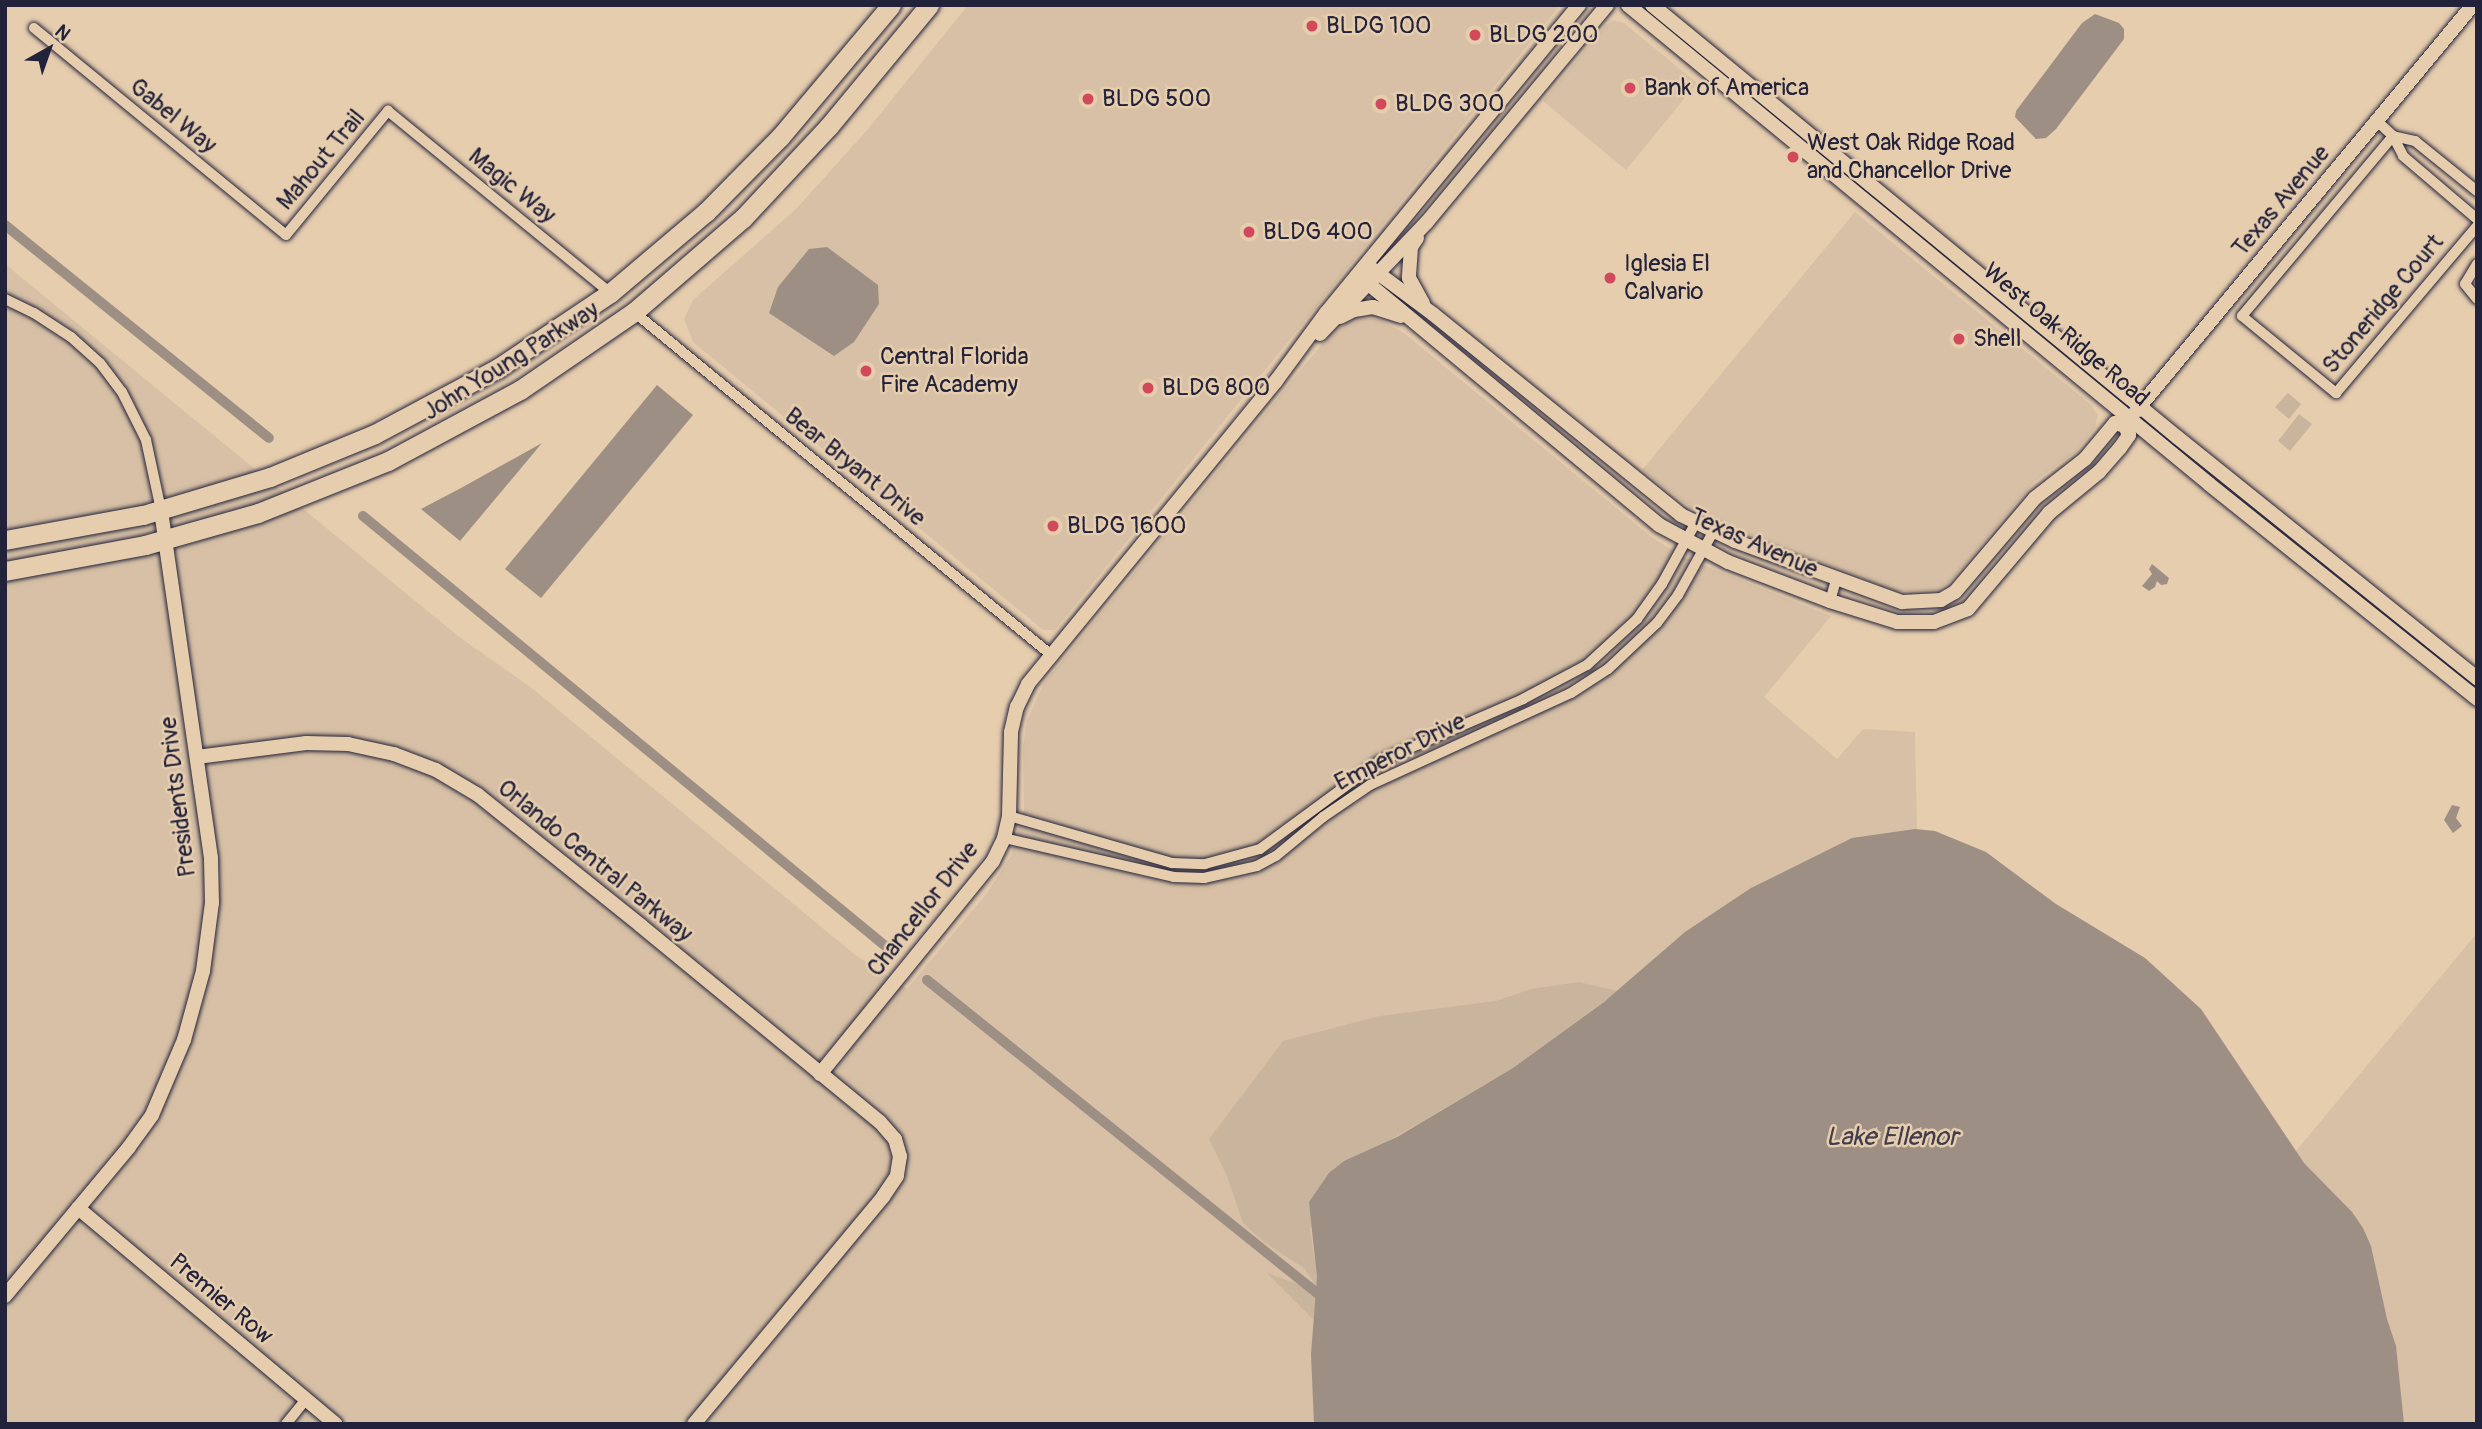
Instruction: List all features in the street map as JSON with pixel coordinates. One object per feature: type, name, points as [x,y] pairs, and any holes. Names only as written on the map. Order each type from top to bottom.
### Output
[{"type":"highway","name":"John Young Parkway","points":[[5,540],[96,525],[161,510],[283,472],[405,419],[529,349],[610,293],[657,255],[757,162],[891,5]]},
{"type":"highway","name":"John Young Parkway","points":[[5,571],[89,558],[258,513],[388,461],[497,404],[582,350],[634,312],[708,251],[769,192],[829,126],[929,5]]},
{"type":"highway","points":[[634,312],[640,284],[657,255]]},
{"type":"highway","points":[[582,350],[601,322],[610,293]]},
{"type":"street","name":"Chancellor Drive","points":[[1276,381],[1334,319],[1579,5]]},
{"type":"street","name":"Chancellor Drive","points":[[820,1074],[975,886],[1004,838],[1009,816],[1011,732],[1017,707],[1028,684],[1050,654],[1276,381],[1368,274],[1427,222],[1607,5]]},
{"type":"street","name":"West Oak Ridge Road","points":[[1628,5],[1885,216],[2128,422],[2250,514],[2477,699]]},
{"type":"street","name":"West Oak Ridge Road","points":[[1652,5],[2140,406],[2477,678]]},
{"type":"street","name":"Texas Avenue","points":[[1368,274],[1415,322],[1639,509],[1687,541],[1705,551],[1830,601],[1897,622],[1934,622],[1953,617],[1968,609],[2040,523],[2099,472],[2129,435],[2128,422],[2140,406],[2473,5]]},
{"type":"street","name":"Gabel Way","points":[[34,28],[286,235]]},
{"type":"street","name":"Mahout Trail","points":[[286,235],[388,111]]},
{"type":"street","name":"Magic Way","points":[[388,111],[610,293]]},
{"type":"street","points":[[2377,121],[2393,136],[2403,156],[2477,219]]},
{"type":"street","points":[[2393,136],[2415,141],[2477,191]]},
{"type":"street","name":"Stoneridge Court","points":[[2393,136],[2242,316],[2336,393],[2477,226]]},
{"type":"street","points":[[1885,216],[1896,215],[1912,228],[1922,225]]},
{"type":"street","points":[[1427,222],[1411,247],[1409,278],[1417,295],[1433,314]]},
{"type":"street","points":[[2477,264],[2465,284],[2477,299]]},
{"type":"street","name":"Texas Avenue","points":[[1368,274],[1433,314],[1652,494],[1695,524],[1836,580],[1902,602],[1941,600],[1970,578],[2025,509],[2053,481],[2085,459],[2115,423],[2128,422]]},
{"type":"street","name":"Presidents Drive","points":[[5,299],[34,313],[71,337],[100,363],[143,433],[161,510],[211,858],[212,903],[197,997],[168,1082],[152,1115],[5,1296]]},
{"type":"street","points":[[1334,319],[1354,310],[1373,307],[1415,322]]},
{"type":"street","name":"Bear Bryant Drive","points":[[634,312],[1050,654]]},
{"type":"street","points":[[2085,459],[2099,472]]},
{"type":"street","points":[[1639,509],[1652,494]]},
{"type":"street","points":[[2025,509],[2040,523]]},
{"type":"street","points":[[2250,514],[2263,516],[2305,550],[2314,547]]},
{"type":"street","name":"Emperor Drive","points":[[1009,816],[1172,863],[1205,864],[1261,849],[1380,761],[1524,699],[1587,665],[1637,619],[1695,524]]},
{"type":"street","name":"Emperor Drive","points":[[1004,838],[1174,877],[1204,878],[1257,866],[1276,856],[1323,817],[1370,785],[1561,698],[1608,668],[1657,623],[1678,595],[1705,551],[1713,532]]},
{"type":"street","points":[[1970,578],[1985,591]]},
{"type":"street","points":[[1830,601],[1836,580]]},
{"type":"street","points":[[1897,622],[1902,602]]},
{"type":"street","points":[[2430,661],[2443,664],[2470,684],[2477,678]]},
{"type":"street","name":"Orlando Central Parkway","points":[[197,757],[306,743],[348,744],[394,754],[436,770],[478,795],[880,1122],[895,1139],[900,1156],[897,1176],[883,1197],[695,1424]]},
{"type":"street","name":"Premier Row","points":[[78,1208],[335,1424]]},
{"type":"street","points":[[285,1424],[306,1399]]},
{"type":"shaded area","points":[[968,5],[1560,5],[1055,630],[1043,630],[693,342],[684,319],[693,300],[797,208],[868,129]]},
{"type":"shaded area","points":[[1614,20],[1624,23],[1697,83],[1626,170],[1543,101],[1606,25]]},
{"type":"shaded area","points":[[1855,212],[2090,404],[2098,415],[2095,428],[2075,452],[2033,483],[1950,582],[1937,590],[1896,591],[1748,534],[1690,507],[1642,470]]},
{"type":"shaded area","points":[[5,264],[458,636],[533,689],[854,954],[907,989],[987,893],[1011,856],[1024,810],[1023,747],[1027,721],[1044,683],[1332,332],[1354,318],[1379,319],[1404,333],[1650,536],[1683,557],[1831,616],[1764,697],[1837,759],[1863,729],[1915,732],[1918,878],[1363,1424],[5,1424]]},
{"type":"shaded area","points":[[2288,393],[2301,404],[2289,419],[2275,407]]},
{"type":"shaded area","points":[[2299,414],[2312,424],[2290,451],[2278,441]]},
{"type":"shaded area","points":[[2477,933],[2477,1424],[2349,1424],[2281,1169]]},
{"type":"shaded area","points":[[1579,982],[1618,991],[1513,1068],[1376,1148],[1310,1229],[1317,1277],[1315,1321],[1267,1273],[1306,1287],[1313,1281],[1304,1268],[1264,1242],[1243,1223],[1227,1176],[1209,1139],[1283,1041],[1380,1016],[1496,1001],[1531,989]]},
{"type":"water","points":[[2095,14],[2119,23],[2124,29],[2124,39],[2056,129],[2046,138],[2036,139],[2015,117],[2016,111],[2082,23]]},
{"type":"water","points":[[827,247],[878,285],[879,304],[854,342],[834,356],[769,313],[778,287],[809,249]]},
{"type":"water","points":[[657,385],[693,415],[541,598],[505,569]]},
{"type":"water","points":[[542,443],[460,541],[421,509],[461,488]]},
{"type":"water","points":[[2152,564],[2169,578],[2167,584],[2161,585],[2157,581],[2155,587],[2149,591],[2142,586],[2152,574],[2149,569]]},
{"type":"water","points":[[2452,805],[2460,807],[2456,818],[2462,826],[2453,833],[2444,820]]},
{"type":"water","name":"Lake Ellenor","points":[[1915,829],[1935,831],[1986,852],[2056,904],[2145,958],[2201,1009],[2304,1163],[2352,1212],[2363,1228],[2371,1246],[2387,1319],[2396,1346],[2404,1424],[1314,1424],[1311,1354],[1317,1277],[1309,1202],[1329,1173],[1344,1161],[1397,1137],[1513,1068],[1604,1002],[1685,932],[1751,888],[1852,838]]},
{"type":"waterway","points":[[5,225],[269,438]]},
{"type":"waterway","points":[[363,516],[889,949]]},
{"type":"waterway","points":[[927,980],[1327,1301]]},
{"type":"place","name":"BLDG 100","points":[[1312,26]]},
{"type":"place","name":"BLDG 200","points":[[1475,35]]},
{"type":"place","name":"Bank of America","points":[[1630,88]]},
{"type":"place","name":"BLDG 500","points":[[1088,99]]},
{"type":"place","name":"BLDG 300","points":[[1381,104]]},
{"type":"place","name":"West Oak Ridge Road and Chancellor Drive","points":[[1793,157]]},
{"type":"place","name":"BLDG 400","points":[[1249,232]]},
{"type":"place","name":"Iglesia El Calvario","points":[[1610,278]]},
{"type":"place","name":"Shell","points":[[1959,339]]},
{"type":"place","name":"Central Florida Fire Academy","points":[[866,371]]},
{"type":"place","name":"BLDG 800","points":[[1148,388]]},
{"type":"place","name":"BLDG 1600","points":[[1053,526]]}]
